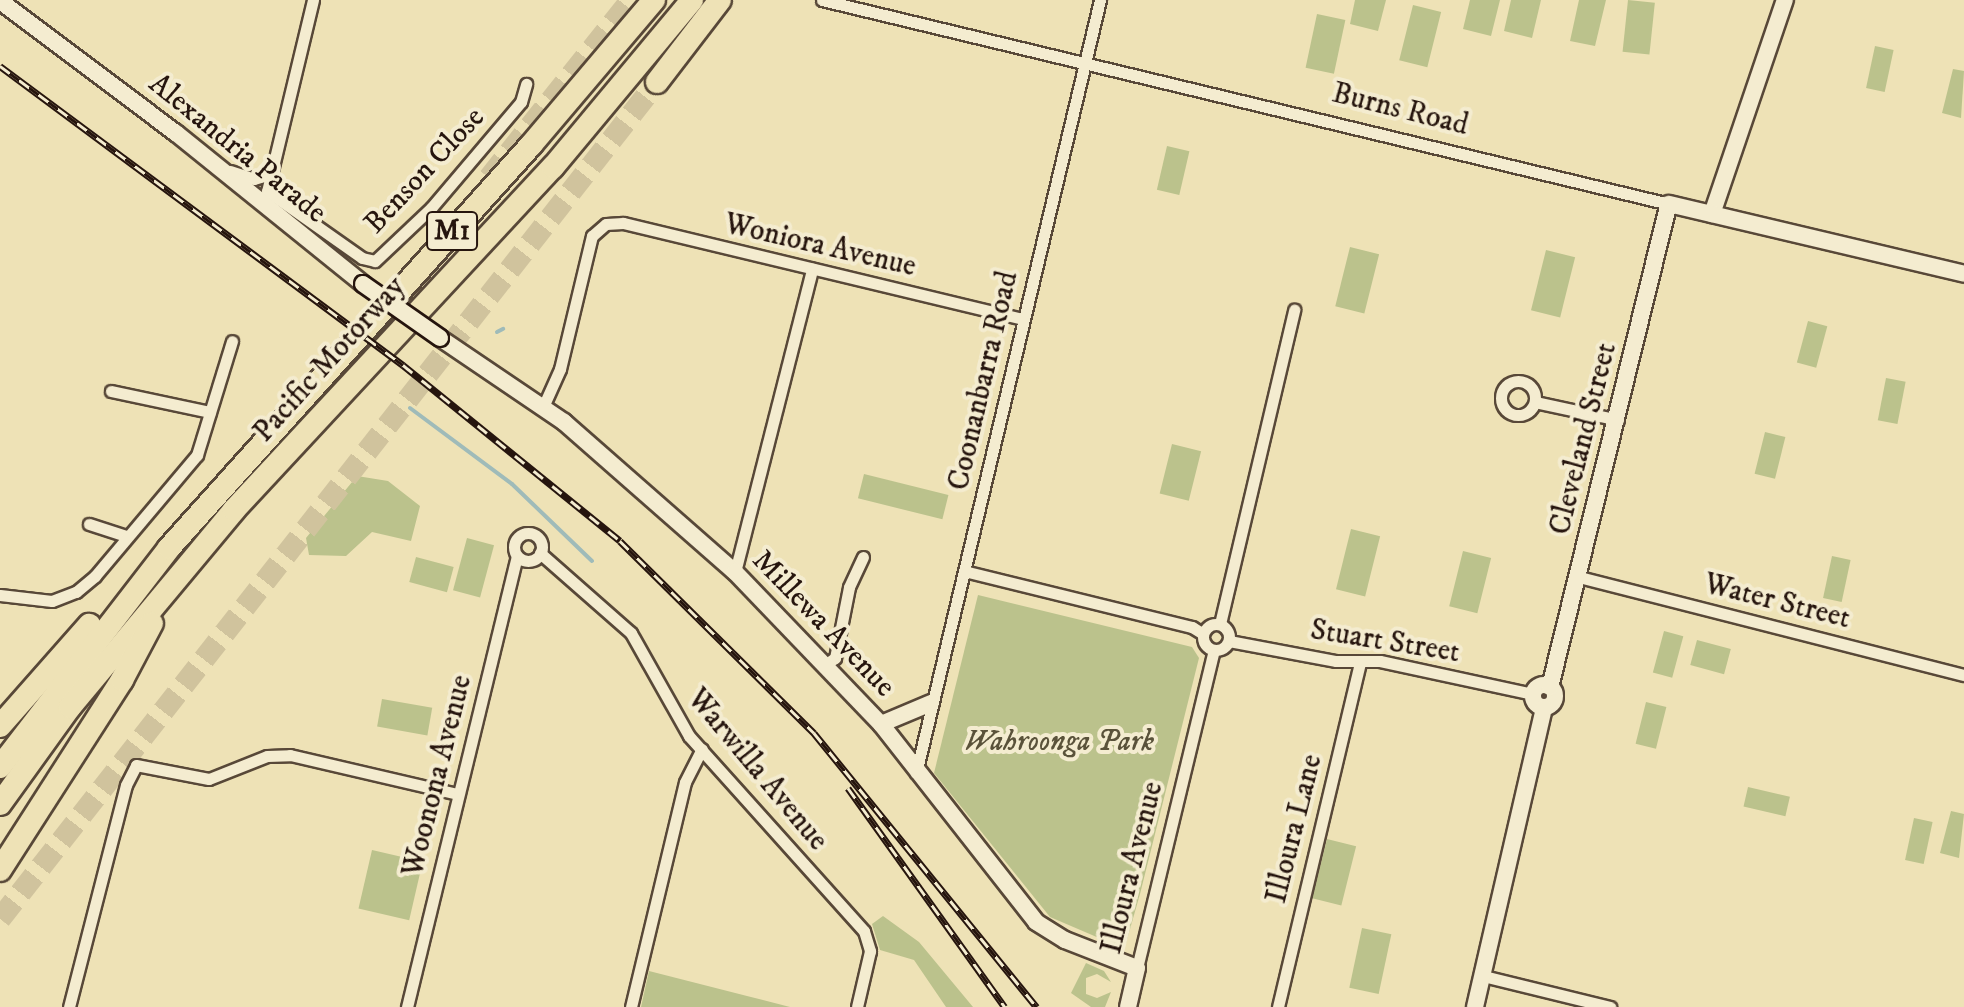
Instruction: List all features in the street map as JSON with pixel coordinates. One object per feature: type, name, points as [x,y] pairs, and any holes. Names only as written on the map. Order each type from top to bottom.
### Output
[{"type":"highway","name":"Pacific Motorway","points":[[245,458],[531,145],[654,0]]},
{"type":"highway","name":"Pacific Motorway","points":[[173,583],[445,278],[553,167],[692,0]]},
{"type":"highway","points":[[657,82],[720,0]]},
{"type":"highway","name":"M1","points":[[0,726],[172,529],[245,458]]},
{"type":"highway","name":"M1","points":[[0,767],[54,691],[245,458]]},
{"type":"highway","name":"M1","points":[[0,804],[70,707],[173,583]]},
{"type":"highway","name":"M1","points":[[0,870],[122,680],[173,583]]},
{"type":"street","points":[[211,163],[254,179],[270,174],[313,0]]},
{"type":"street","name":"Burns Road","points":[[822,0],[1964,274]]},
{"type":"street","name":"Coonanbarra Road","points":[[916,773],[1100,0]]},
{"type":"street","points":[[1712,214],[1785,0]]},
{"type":"street","name":"Alexandria Parade","points":[[0,1],[363,284],[440,338]]},
{"type":"street","name":"Benson Close","points":[[270,174],[267,191],[340,247],[375,261],[431,208],[521,102],[526,84]]},
{"type":"street","name":"Cleveland Street","points":[[1550,687],[1669,204]]},
{"type":"street","name":"Woniora Avenue","points":[[543,407],[560,369],[592,236],[606,224],[623,223],[1023,319]]},
{"type":"street","points":[[735,572],[812,269]]},
{"type":"street","points":[[1220,624],[1294,310]]},
{"type":"street","name":"Millewa Avenue","points":[[440,338],[543,407],[735,572],[881,724],[916,773],[1036,922],[1065,940],[1137,968]]},
{"type":"street","points":[[0,595],[52,601],[76,592],[197,455],[232,341]]},
{"type":"street","points":[[111,391],[210,412]]},
{"type":"street","points":[[1535,402],[1618,420]]},
{"type":"street","points":[[89,524],[127,536]]},
{"type":"street","points":[[528,533],[541,541],[540,553],[532,560],[517,556],[516,539],[528,533]]},
{"type":"street","name":"Warwilla Avenue","points":[[540,553],[631,633],[671,712],[864,931],[870,951],[857,1007]]},
{"type":"street","name":"Woonona Avenue","points":[[407,1007],[517,556]]},
{"type":"street","points":[[826,664],[835,658],[849,587],[863,557]]},
{"type":"street","points":[[964,571],[1192,627],[1203,634],[1214,650],[1229,641],[1227,629],[1220,624],[1210,625],[1203,634]]},
{"type":"street","name":"Water Street","points":[[1579,577],[1964,675]]},
{"type":"street","name":"Stuart Street","points":[[1229,641],[1533,694]]},
{"type":"street","name":"Illoura Avenue","points":[[1128,1007],[1214,650]]},
{"type":"street","name":"Illoura Lane","points":[[1278,1007],[1360,662]]},
{"type":"street","points":[[1475,1007],[1544,708],[1555,700],[1550,687],[1538,687],[1533,694],[1534,701],[1544,708]]},
{"type":"street","points":[[881,724],[931,703]]},
{"type":"street","points":[[631,1007],[685,782],[702,749]]},
{"type":"street","points":[[69,1007],[126,785],[136,765],[209,779],[267,756],[290,755],[458,794]]},
{"type":"street","points":[[1483,976],[1610,1007]]},
{"type":"green space","points":[[1355,0],[1386,0],[1378,31],[1350,24]]},
{"type":"green space","points":[[1470,0],[1500,0],[1491,36],[1463,29]]},
{"type":"green space","points":[[1511,0],[1541,0],[1532,38],[1504,31]]},
{"type":"green space","points":[[1579,0],[1606,0],[1595,46],[1570,41]]},
{"type":"green space","points":[[1628,0],[1655,3],[1649,55],[1623,52]]},
{"type":"green space","points":[[1413,5],[1441,12],[1427,67],[1399,60]]},
{"type":"green space","points":[[1317,14],[1345,20],[1334,74],[1306,68]]},
{"type":"green space","points":[[1875,46],[1894,50],[1885,92],[1866,88]]},
{"type":"green space","points":[[1953,69],[1964,71],[1961,118],[1942,113]]},
{"type":"green space","points":[[1167,146],[1189,151],[1179,195],[1157,190]]},
{"type":"green space","points":[[1350,247],[1379,254],[1364,313],[1335,306]]},
{"type":"green space","points":[[1546,250],[1575,257],[1560,317],[1531,310]]},
{"type":"green space","points":[[1808,321],[1827,326],[1816,368],[1797,363]]},
{"type":"green space","points":[[1886,378],[1906,382],[1897,424],[1878,420]]},
{"type":"green space","points":[[1765,432],[1785,437],[1775,479],[1755,474]]},
{"type":"green space","points":[[1172,444],[1201,451],[1189,501],[1160,493]]},
{"type":"green space","points":[[864,474],[948,495],[942,519],[858,498]]},
{"type":"green space","points":[[357,476],[388,481],[420,506],[411,541],[372,532],[346,556],[309,555],[306,538]]},
{"type":"green space","points":[[1351,529],[1380,536],[1365,596],[1336,589]]},
{"type":"green space","points":[[467,538],[494,545],[480,597],[453,590]]},
{"type":"green space","points":[[1463,551],[1491,558],[1477,613],[1449,606]]},
{"type":"green space","points":[[1832,556],[1851,560],[1842,602],[1823,598]]},
{"type":"green space","points":[[416,557],[454,567],[447,592],[409,582]]},
{"type":"green space","name":"Wahroonga Park","points":[[978,595],[1192,647],[1199,658],[1140,894],[1126,943],[1120,947],[1050,917],[934,773]]},
{"type":"green space","points":[[1664,631],[1683,636],[1672,678],[1653,673]]},
{"type":"green space","points":[[1697,640],[1731,649],[1724,674],[1690,665]]},
{"type":"green space","points":[[382,699],[432,708],[427,735],[377,727]]},
{"type":"green space","points":[[1646,702],[1666,707],[1656,749],[1636,744]]},
{"type":"green space","points":[[1748,787],[1790,797],[1785,816],[1744,806]]},
{"type":"green space","points":[[1951,811],[1964,814],[1959,858],[1940,853]]},
{"type":"green space","points":[[1914,818],[1933,822],[1924,864],[1905,860]]},
{"type":"green space","points":[[1327,839],[1356,846],[1341,905],[1312,898]]},
{"type":"green space","points":[[372,850],[423,862],[409,920],[359,908]]},
{"type":"green space","points":[[883,916],[919,942],[973,1007],[946,1007],[914,960],[880,950],[872,924]]},
{"type":"green space","points":[[1362,928],[1391,934],[1379,994],[1349,988]]},
{"type":"green space","points":[[1086,963],[1104,971],[1111,982],[1097,974],[1086,978],[1086,994],[1097,998],[1111,992],[1105,1007],[1091,1007],[1071,993]]},
{"type":"green space","points":[[649,971],[747,996],[790,1007],[641,1007]]},
{"type":"waterway","points":[[497,332],[503,329]]},
{"type":"waterway","points":[[410,408],[512,484],[592,561]]},
{"type":"tunnel","points":[[489,178],[631,0]]},
{"type":"tunnel","points":[[0,919],[657,82]]},
{"type":"tunnel","points":[[234,497],[288,430]]},
{"type":"railway","points":[[0,66],[403,365],[620,541],[814,733],[1037,1007]]},
{"type":"railway","points":[[848,788],[1005,1007]]}]
